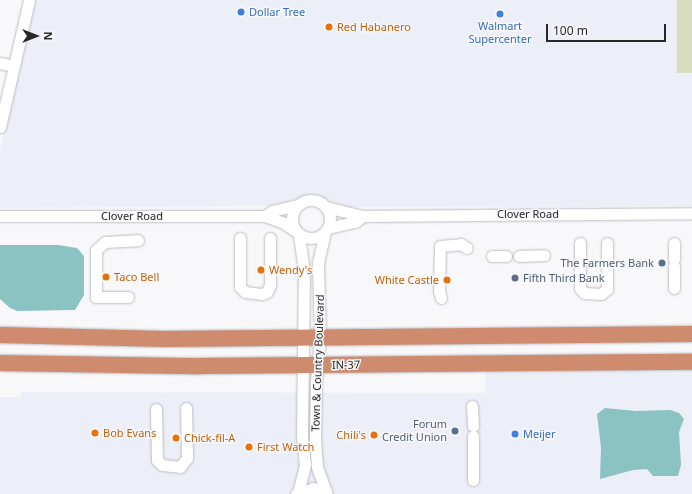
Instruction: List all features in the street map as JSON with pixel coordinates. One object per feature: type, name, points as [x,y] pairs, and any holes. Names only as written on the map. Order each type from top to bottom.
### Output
[{"type":"highway","points":[[0,335],[118,338],[692,334]]},
{"type":"highway","name":"IN-37","points":[[0,363],[112,366],[692,362]]},
{"type":"street","points":[[0,127],[29,0]]},
{"type":"street","points":[[0,63],[14,66]]},
{"type":"street","points":[[309,200],[321,202],[326,207],[330,220],[326,230],[315,238],[298,233],[292,216],[297,205],[309,200]]},
{"type":"street","name":"Clover Road","points":[[265,216],[272,211],[297,205]]},
{"type":"street","name":"Clover Road","points":[[326,207],[363,216],[692,213]]},
{"type":"street","name":"Clover Road","points":[[0,216],[265,216],[284,223],[298,233]]},
{"type":"street","name":"Clover Road","points":[[326,230],[355,222],[363,216]]},
{"type":"street","name":"Town & Country Boulevard","points":[[297,493],[305,465],[302,434],[310,365],[320,337],[318,263],[326,230]]},
{"type":"street","name":"Town & Country Boulevard","points":[[298,233],[304,271],[303,337],[310,365],[316,454],[321,480],[326,494]]},
{"type":"street","points":[[240,238],[240,287],[245,292],[262,294],[267,292],[270,285],[270,238]]},
{"type":"street","points":[[128,297],[96,297],[96,250],[105,242],[138,240]]},
{"type":"street","points":[[580,243],[580,288],[584,293],[600,294],[607,289],[607,243]]},
{"type":"street","points":[[674,243],[674,288]]},
{"type":"street","points":[[441,298],[438,292],[440,246],[461,244],[468,248]]},
{"type":"street","points":[[519,256],[544,255]]},
{"type":"street","points":[[492,256],[506,256]]},
{"type":"street","points":[[472,406],[472,480]]},
{"type":"street","points":[[156,409],[157,460],[162,465],[180,467],[187,458],[186,408]]},
{"type":"street","points":[[297,493],[312,488],[326,494]]},
{"type":"shaded area","points":[[33,0],[677,0],[677,73],[692,73],[692,206],[346,207],[330,201],[301,198],[270,206],[0,208],[0,150]]},
{"type":"shaded area","points":[[692,367],[692,494],[0,494],[0,397],[21,397],[21,392],[485,393],[486,369]]},
{"type":"green space","points":[[677,0],[692,0],[692,73],[677,73]]},
{"type":"water","points":[[0,245],[58,245],[77,248],[84,256],[84,295],[75,310],[17,311],[10,308],[0,299]]},
{"type":"water","points":[[605,408],[636,411],[670,410],[679,413],[684,419],[679,432],[681,465],[678,476],[653,476],[647,469],[633,470],[600,479],[601,448],[597,414]]},
{"type":"place","name":"Dollar Tree","points":[[241,12]]},
{"type":"place","name":"Walmart Supercenter","points":[[500,14]]},
{"type":"place","name":"Red Habanero","points":[[329,27]]},
{"type":"place","name":"The Farmers Bank","points":[[662,263]]},
{"type":"place","name":"Wendy's","points":[[261,270]]},
{"type":"place","name":"Taco Bell","points":[[106,277]]},
{"type":"place","name":"Fifth Third Bank","points":[[515,278]]},
{"type":"place","name":"White Castle","points":[[447,280]]},
{"type":"place","name":"Forum Credit Union","points":[[455,431]]},
{"type":"place","name":"Bob Evans","points":[[95,433]]},
{"type":"place","name":"Meijer","points":[[515,434]]},
{"type":"place","name":"Chili's","points":[[374,435]]},
{"type":"place","name":"Chick-fil-A","points":[[176,438]]},
{"type":"place","name":"First Watch","points":[[249,447]]}]
